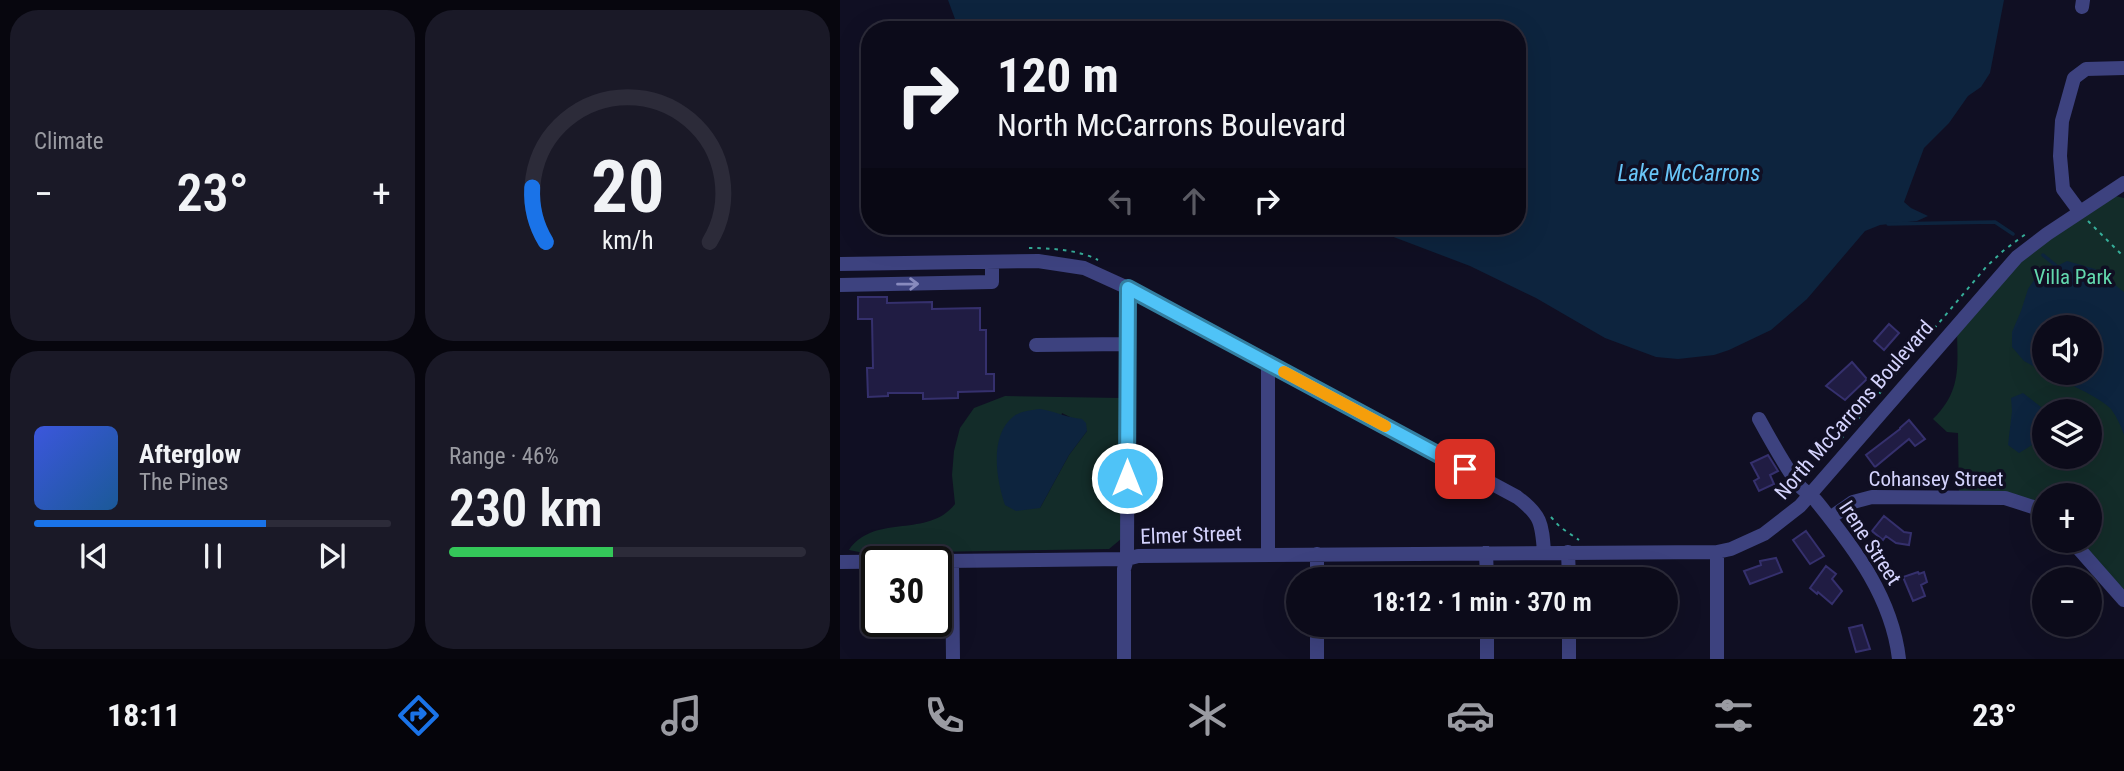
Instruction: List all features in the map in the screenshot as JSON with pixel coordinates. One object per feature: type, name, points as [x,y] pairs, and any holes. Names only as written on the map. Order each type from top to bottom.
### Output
[{"type":"street","points":[[2080,212],[2063,189],[2060,156],[2062,121],[2074,78],[2086,69],[2124,68]]},
{"type":"street","name":"North McCarrons Boulevard","points":[[1544,552],[1717,552],[1731,549],[1764,534],[1789,516],[1811,494],[2017,257],[2124,183]]},
{"type":"street","points":[[840,264],[1038,261],[1084,268],[1128,288],[1517,497],[1537,514],[1542,524],[1544,552]]},
{"type":"street","points":[[840,285],[992,282],[992,262]]},
{"type":"street","points":[[1124,659],[1128,288]]},
{"type":"street","points":[[1037,345],[1126,344]]},
{"type":"street","points":[[1268,363],[1268,554]]},
{"type":"street","name":"Irene Street","points":[[1759,419],[1784,464],[1830,518],[1875,582],[1893,626],[1899,659]]},
{"type":"street","name":"Cohansey Street","points":[[1830,518],[1853,502],[1872,497],[2005,498],[2032,507]]},
{"type":"street","name":"Elmer Street","points":[[952,561],[1268,554],[1544,552]]},
{"type":"street","points":[[1569,552],[1569,567]]},
{"type":"street","points":[[1717,552],[1717,659]]},
{"type":"street","points":[[1486,553],[1487,567]]},
{"type":"street","points":[[2083,553],[2124,600]]},
{"type":"street","points":[[1317,554],[1317,567]]},
{"type":"street","points":[[952,561],[953,659]]},
{"type":"street","name":"Elmer Street","points":[[840,562],[861,562]]},
{"type":"street","points":[[1317,637],[1317,659]]},
{"type":"street","points":[[1487,637],[1487,659]]},
{"type":"street","points":[[1569,637],[1569,659]]},
{"type":"path","points":[[2080,212],[2124,257]]},
{"type":"path","points":[[1838,443],[1986,267],[2026,233]]},
{"type":"path","points":[[1552,518],[1570,535],[1582,541]]},
{"type":"green space","name":"Villa Park","points":[[2107,194],[2124,198],[2124,600],[2102,575],[2102,567],[2095,567],[2083,553],[2102,553],[2102,483],[2032,483],[2032,507],[1959,497],[1958,433],[1947,432],[1933,419],[1943,408],[1954,387],[1957,325],[2000,275]]},
{"type":"green space","points":[[1005,396],[1121,398],[1121,539],[1109,549],[952,552],[952,546],[861,546],[861,552],[849,550],[872,532],[931,521],[944,515],[955,504],[952,475],[960,428],[974,408]],"holes":[[[1062,413],[1074,419],[1087,431],[1069,455],[1040,508]]]},
{"type":"water","name":"Lake McCarrons","points":[[948,0],[2004,0],[1990,73],[1981,87],[1968,96],[1949,123],[1924,148],[1904,202],[1928,216],[1917,221],[1880,225],[1865,231],[1807,299],[1771,330],[1714,355],[1678,359],[1656,357],[1605,338],[1536,298],[1470,266],[1387,235],[1526,235],[1526,21],[955,19]]},
{"type":"water","points":[[2067,261],[2095,269],[2124,292],[2124,435],[2115,415],[2102,399],[2071,385],[2102,385],[2102,315],[2032,315],[2032,365],[2024,361],[2012,347],[2012,332],[2028,289],[2037,276]]},
{"type":"water","points":[[2023,393],[2032,400],[2032,444],[2019,453],[2008,445],[2011,398]]},
{"type":"water","points":[[1040,409],[1082,419],[1086,423],[1087,431],[1069,455],[1040,508],[1016,511],[1005,505],[997,470],[998,446],[1006,424],[1014,416]]},
{"type":"building","points":[[858,297],[887,297],[887,303],[932,302],[932,309],[980,308],[980,330],[986,330],[986,374],[994,374],[994,391],[958,392],[958,398],[923,399],[923,393],[888,393],[888,396],[868,397],[867,368],[873,368],[872,319],[858,319]]},
{"type":"building","points":[[1889,324],[1899,333],[1884,350],[1874,341]]},
{"type":"building","points":[[1852,362],[1867,379],[1845,400],[1826,386]]},
{"type":"building","points":[[1909,420],[1925,439],[1915,446],[1909,439],[1875,467],[1866,455]]},
{"type":"building","points":[[1768,455],[1778,471],[1770,475],[1774,484],[1759,491],[1754,481],[1759,478],[1751,463]]},
{"type":"building","points":[[1884,516],[1904,532],[1911,533],[1909,545],[1896,543],[1886,536],[1883,540],[1872,531]]},
{"type":"building","points":[[1806,531],[1824,556],[1810,564],[1793,540]]},
{"type":"building","points":[[1776,558],[1782,572],[1750,584],[1744,571],[1761,565],[1760,561]]},
{"type":"building","points":[[1826,566],[1836,574],[1832,579],[1842,591],[1832,604],[1810,588]]},
{"type":"building","points":[[1924,572],[1927,582],[1921,585],[1925,596],[1913,601],[1903,577]]},
{"type":"building","points":[[1862,625],[1870,649],[1856,652],[1849,628]]},
{"type":"waterway","points":[[1888,224],[1995,222],[2013,234]]},
{"type":"waterway","points":[[2043,255],[2060,269]]},
{"type":"slow traffic","points":[[1284,372],[1385,426]]},
{"type":"route","points":[[1127,478],[1128,288],[1465,469]]}]
